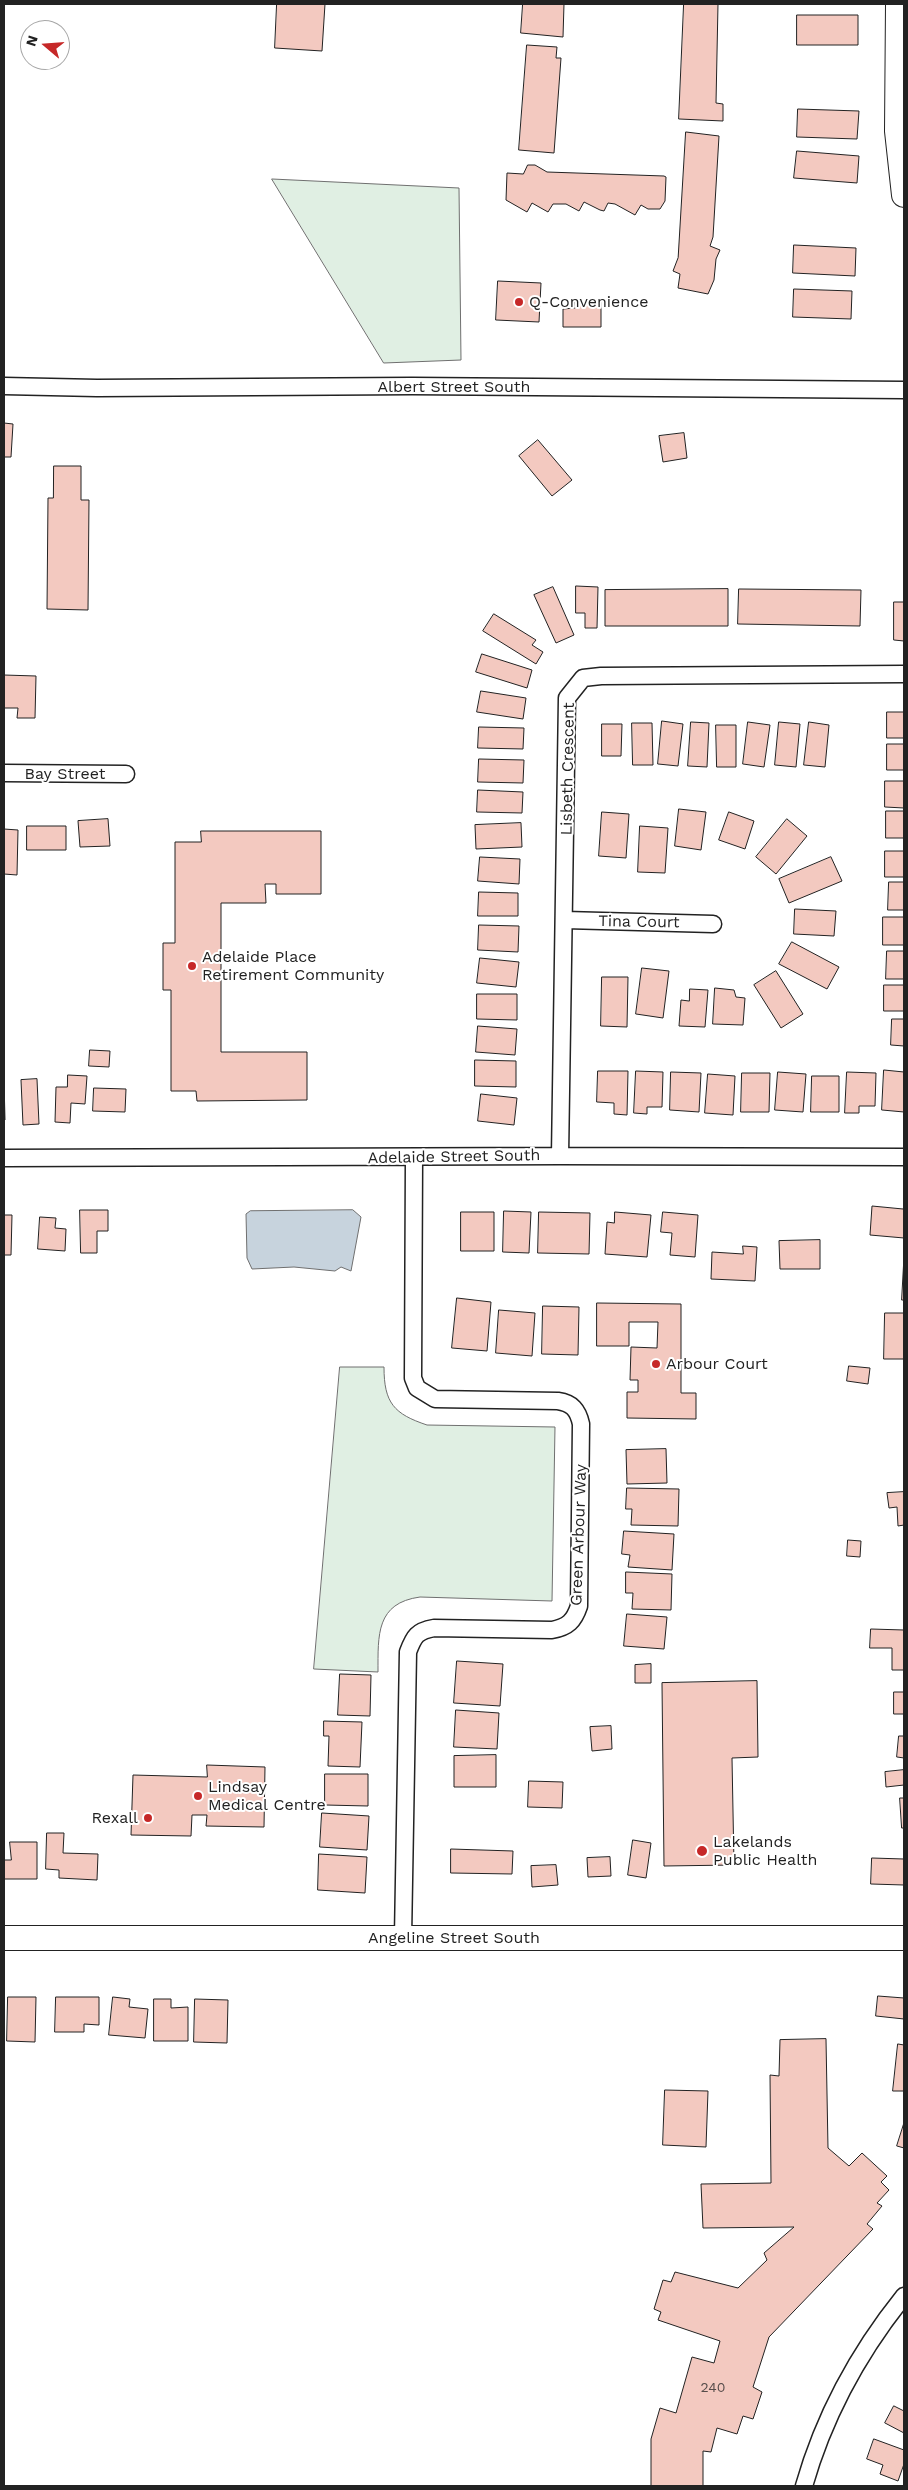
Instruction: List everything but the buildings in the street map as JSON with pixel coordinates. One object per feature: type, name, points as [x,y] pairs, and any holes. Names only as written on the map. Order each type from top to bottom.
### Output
[{"type":"main road","points":[[898,4],[896,131],[904,196]]},
{"type":"main road","name":"Angeline Street South","points":[[4,1938],[403,1937],[644,1940],[904,1938]]},
{"type":"street","name":"Albert Street South","points":[[4,386],[107,388],[412,386],[904,390]]},
{"type":"street","name":"Lisbeth Crescent","points":[[560,1156],[567,698],[583,678],[601,676],[904,674]]},
{"type":"street","name":"Bay Street","points":[[4,773],[126,774]]},
{"type":"street","name":"Tina Court","points":[[565,920],[713,924]]},
{"type":"street","name":"Adelaide Street South","points":[[4,1158],[904,1157]]},
{"type":"street","name":"Green Arbour Way","points":[[403,1937],[408,1652],[412,1640],[421,1631],[434,1628],[552,1630],[565,1627],[574,1619],[579,1606],[581,1424],[574,1406],[558,1401],[435,1399],[418,1388],[413,1378],[414,1158]]},
{"type":"street","points":[[804,2486],[845,2382],[861,2353],[904,2296]]},
{"type":"green space","points":[[272,179],[459,188],[461,360],[384,363]]},
{"type":"green space","points":[[340,1367],[384,1367],[386,1390],[393,1405],[406,1416],[427,1425],[555,1427],[552,1601],[420,1597],[406,1600],[395,1606],[382,1623],[378,1646],[378,1672],[314,1669]]},
{"type":"shaded area","points":[[353,1210],[361,1217],[351,1271],[341,1267],[335,1271],[294,1267],[252,1269],[247,1258],[246,1214],[250,1211]]},
{"type":"place","name":"Q-Convenience","points":[[519,302]]},
{"type":"place","name":"Adelaide Place Retirement Community","points":[[192,966]]},
{"type":"place","name":"Arbour Court","points":[[656,1364]]},
{"type":"place","name":"Lindsay Medical Centre","points":[[198,1796]]},
{"type":"place","name":"Rexall","points":[[148,1818]]},
{"type":"place","name":"Lakelands Public Health","points":[[702,1851]]}]
